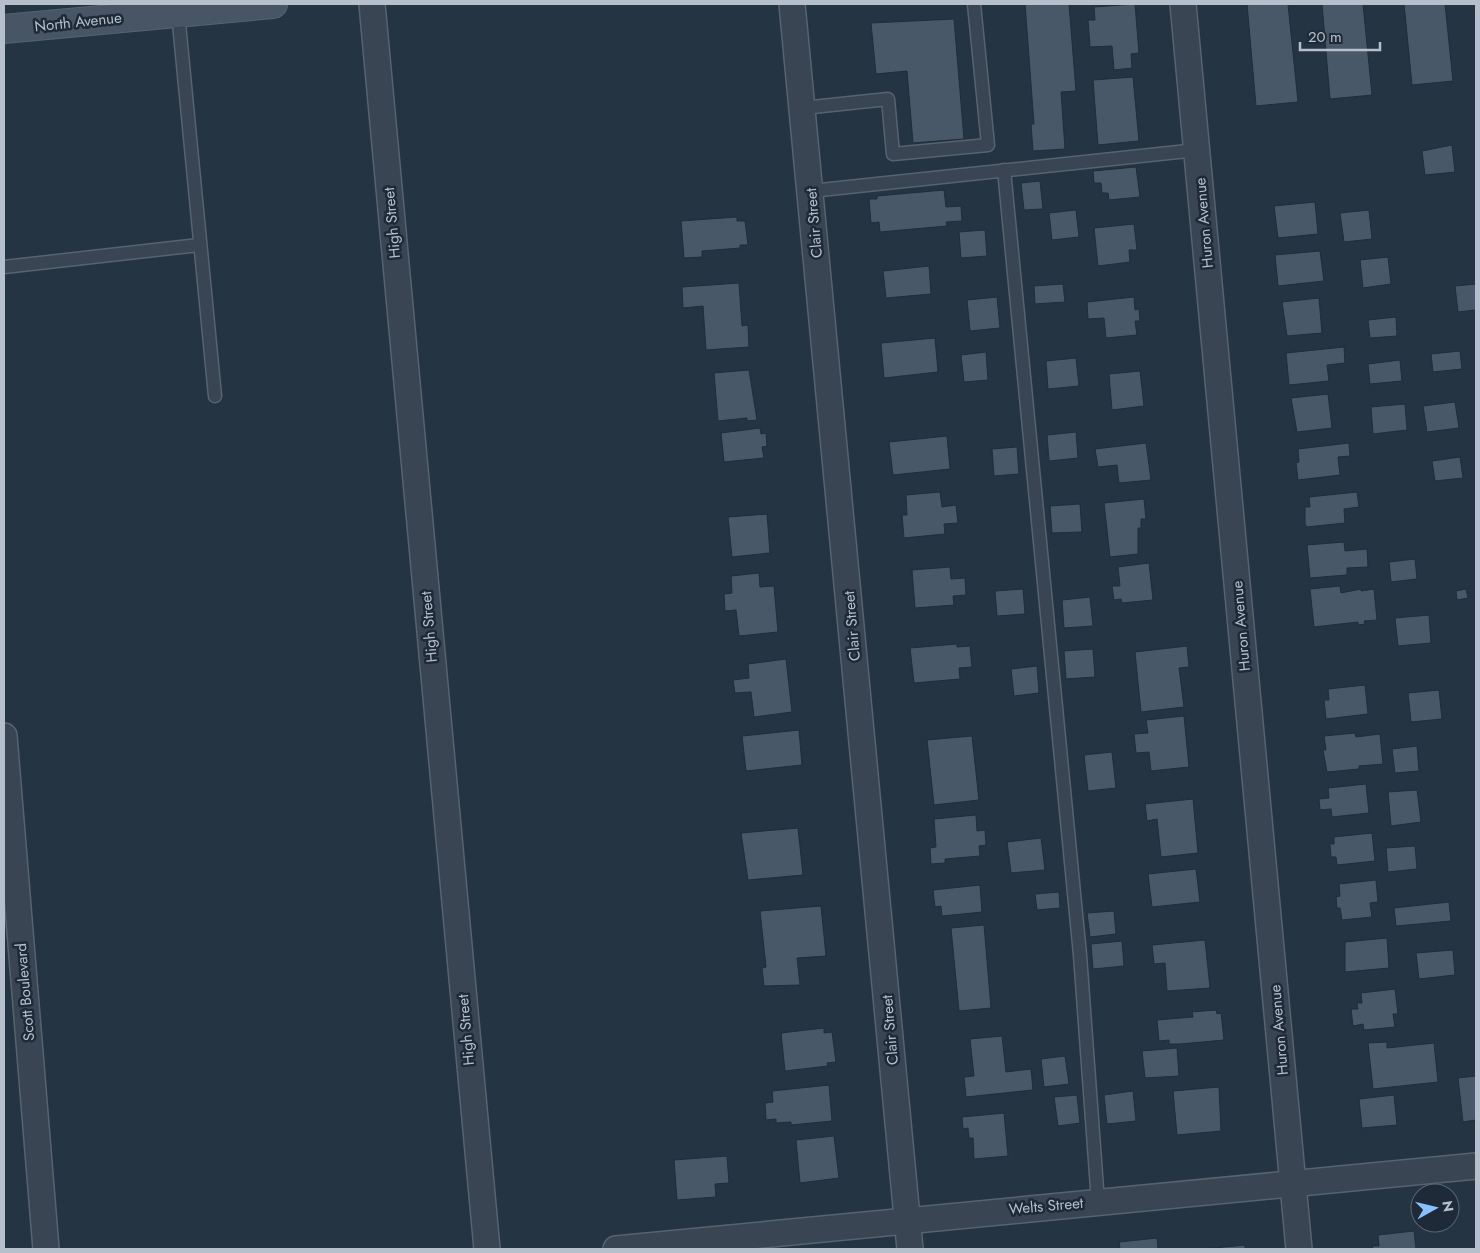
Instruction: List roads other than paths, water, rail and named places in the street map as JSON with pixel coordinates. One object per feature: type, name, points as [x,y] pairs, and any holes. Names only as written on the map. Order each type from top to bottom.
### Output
[{"type":"main road","name":"North Avenue","points":[[4,29],[173,10],[273,4]]},
{"type":"street","name":"High Street","points":[[372,4],[487,1249]]},
{"type":"street","name":"Clair Street","points":[[792,4],[910,1249]]},
{"type":"street","name":"Huron Avenue","points":[[1182,4],[1299,1249]]},
{"type":"street","name":"Scott Boulevard","points":[[4,736],[46,1249]]},
{"type":"street","name":"Welts Street","points":[[616,1249],[1476,1166]]},
{"type":"lane","points":[[803,108],[888,99],[893,154],[988,145],[974,4]]},
{"type":"lane","points":[[173,10],[215,396]]},
{"type":"lane","points":[[811,191],[1197,150]]},
{"type":"lane","points":[[1004,170],[1080,955],[1098,1202]]},
{"type":"lane","points":[[4,266],[199,245]]}]
